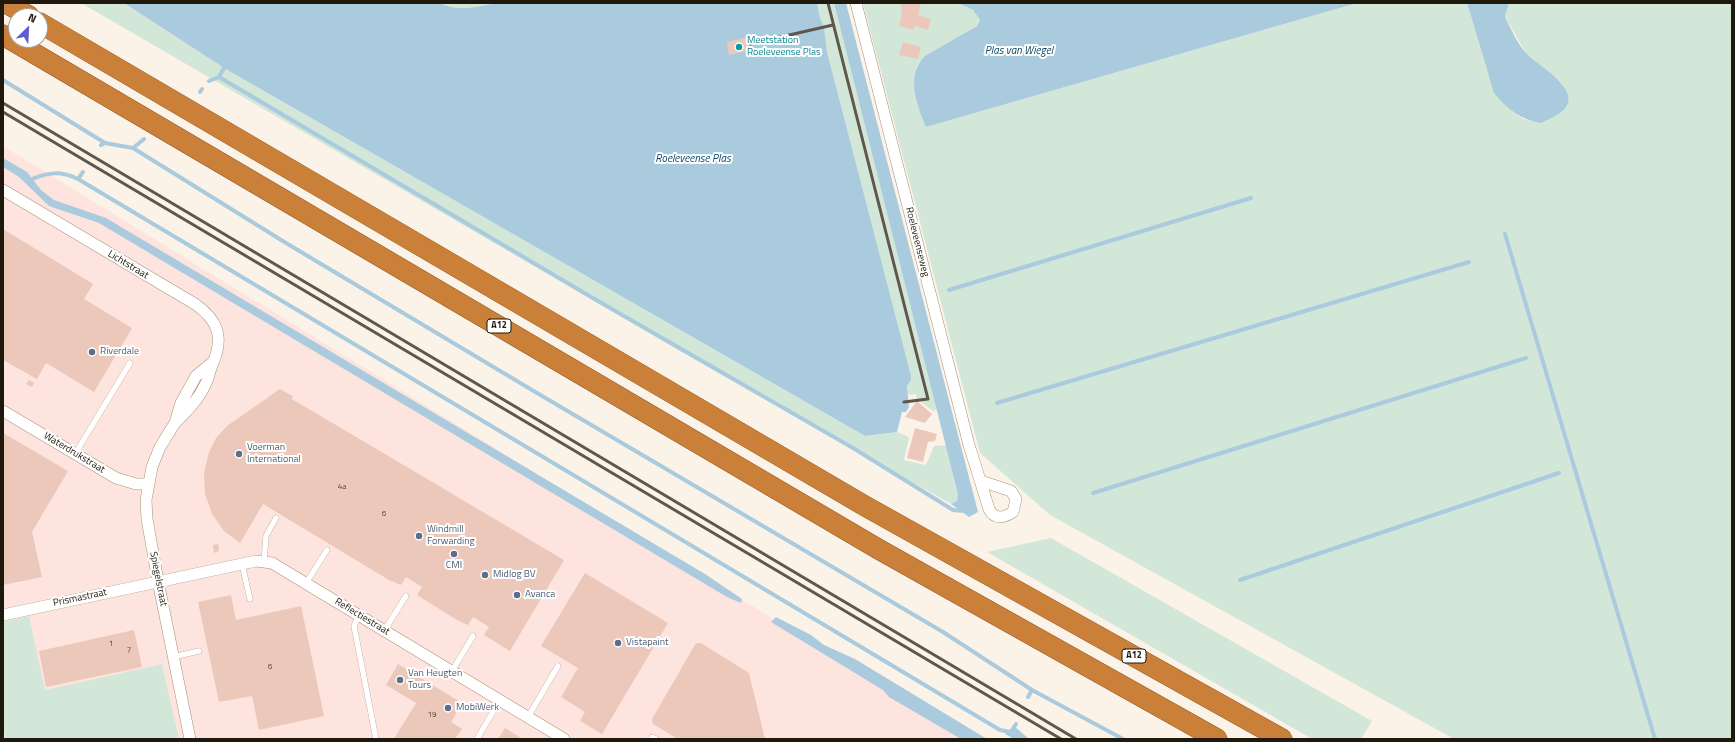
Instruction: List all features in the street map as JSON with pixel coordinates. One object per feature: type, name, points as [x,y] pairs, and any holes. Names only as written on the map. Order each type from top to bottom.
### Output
[{"type":"highway","points":[[6,3],[15,8]]},
{"type":"highway","name":"A12","points":[[48,27],[865,506],[1282,739]]},
{"type":"highway","name":"A12","points":[[3,35],[880,550],[1217,739]]},
{"type":"street","name":"Roeleveenseweg","points":[[856,3],[969,445],[981,481]]},
{"type":"street","name":"Lichtstraat","points":[[3,190],[206,312],[212,318],[216,328],[218,343],[217,356],[213,362]]},
{"type":"street","name":"Spiegelstraat","points":[[190,739],[147,519],[148,484],[152,467],[160,447],[175,422],[180,403],[196,376],[213,362]]},
{"type":"street","name":"Waterdrukstraat","points":[[3,411],[116,478],[136,484],[148,484]]},
{"type":"street","name":"Reflectiestraat","points":[[158,581],[256,561],[272,563],[528,717],[549,735],[564,739]]},
{"type":"street","name":"Prismastraat","points":[[3,614],[158,581]]},
{"type":"lane","points":[[75,454],[130,363]]},
{"type":"lane","points":[[264,562],[266,536],[276,518]]},
{"type":"lane","points":[[306,584],[327,550]]},
{"type":"lane","points":[[242,564],[250,599]]},
{"type":"lane","points":[[384,631],[406,596]]},
{"type":"lane","points":[[359,615],[354,626],[376,739]]},
{"type":"lane","points":[[452,671],[473,636]]},
{"type":"lane","points":[[173,657],[199,651]]},
{"type":"lane","points":[[528,717],[558,666]]},
{"type":"lane","points":[[477,739],[500,700]]},
{"type":"shaded area","points":[[3,146],[969,739],[3,739]]},
{"type":"green space","points":[[81,3],[124,3],[224,68],[865,436],[897,432],[909,437],[904,460],[926,465],[934,446],[947,445],[958,494],[957,501],[951,504],[699,362]]},
{"type":"green space","points":[[439,3],[496,3],[461,8],[446,6]]},
{"type":"green space","points":[[817,3],[834,3],[937,409],[933,411],[917,399],[916,394],[908,395],[907,386],[911,380],[827,52],[824,27],[820,18]]},
{"type":"green space","points":[[863,3],[958,3],[973,10],[980,20],[977,26],[919,62],[916,69],[926,127],[1357,3],[1467,3],[1488,74],[1513,112],[1523,119],[1541,123],[1561,112],[1542,67],[1526,53],[1505,17],[1509,3],[1732,3],[1732,739],[1454,739],[1050,515],[980,453]]},
{"type":"green space","points":[[1051,538],[1372,721],[1361,739],[1312,739],[987,552]]},
{"type":"green space","points":[[29,616],[45,690],[162,664],[179,739],[6,739],[3,727],[3,622]]},
{"type":"water","name":"Roeleveense Plas","points":[[124,3],[439,3],[446,6],[468,8],[496,3],[817,3],[820,18],[824,27],[827,52],[911,376],[911,380],[907,386],[909,407],[906,412],[902,412],[897,432],[865,436],[224,68]]},
{"type":"water","points":[[834,3],[846,3],[978,512],[969,517],[951,504],[957,501],[958,494]]},
{"type":"water","name":"Plas van Wiegel","points":[[958,3],[1357,3],[926,127],[916,100],[914,81],[915,72],[919,64],[925,56],[977,26],[980,20],[973,10]]},
{"type":"water","points":[[1467,3],[1509,3],[1505,17],[1515,37],[1527,54],[1551,73],[1565,89],[1568,97],[1567,105],[1560,113],[1541,123],[1534,122],[1509,109],[1494,93]]},
{"type":"water","points":[[3,158],[27,172],[41,190],[54,200],[106,218],[705,574],[742,599],[741,603],[727,597],[99,223],[49,206],[19,177],[3,167]]},
{"type":"water","points":[[776,617],[811,635],[824,645],[855,659],[987,739],[961,739],[889,697],[883,690],[771,622]]},
{"type":"water","points":[[1014,726],[1029,739],[1014,739],[1005,734]]},
{"type":"building","points":[[900,3],[921,3],[918,15],[931,19],[928,30],[915,26],[914,30],[899,26],[902,13]]},
{"type":"building","name":"Meetstation Roeleveense Plas","points":[[748,37],[751,50],[729,55],[727,42]]},
{"type":"building","points":[[903,42],[921,47],[918,59],[899,55]]},
{"type":"building","points":[[3,229],[93,284],[84,299],[132,328],[94,392],[46,363],[37,379],[3,360]]},
{"type":"building","points":[[29,380],[34,383],[32,387],[26,384]]},
{"type":"building","points":[[280,389],[293,396],[292,399],[564,560],[510,651],[484,635],[489,627],[473,617],[468,625],[457,620],[417,595],[422,587],[406,577],[401,585],[389,580],[263,504],[240,543],[224,531],[212,514],[205,494],[204,473],[209,452],[216,438],[227,426]]},
{"type":"building","points":[[917,401],[932,414],[925,423],[905,417]]},
{"type":"building","points":[[915,428],[937,434],[935,441],[928,442],[923,462],[907,458]]},
{"type":"building","points":[[3,433],[68,471],[32,532],[42,577],[3,585]]},
{"type":"building","points":[[218,544],[219,551],[214,553],[213,545]]},
{"type":"building","points":[[585,573],[668,623],[602,734],[580,721],[585,712],[561,697],[578,668],[541,646]]},
{"type":"building","points":[[231,595],[236,620],[301,606],[324,716],[259,730],[252,696],[219,702],[198,602]]},
{"type":"building","points":[[134,630],[142,667],[46,687],[39,651]]},
{"type":"building","points":[[696,643],[701,643],[749,673],[765,739],[678,739],[653,724],[652,719]]},
{"type":"building","points":[[398,664],[462,703],[451,722],[462,729],[455,739],[394,739],[416,703],[386,685]]},
{"type":"building","points":[[505,728],[523,739],[498,739]]},
{"type":"waterway","points":[[209,81],[219,77],[224,68]]},
{"type":"waterway","points":[[219,77],[598,301],[853,448],[953,510],[964,511]]},
{"type":"waterway","points":[[3,80],[105,143]]},
{"type":"waterway","points":[[101,145],[105,143],[133,148],[144,139]]},
{"type":"waterway","points":[[133,148],[286,243],[537,393],[943,632],[1032,690],[1123,739]]},
{"type":"waterway","points":[[78,179],[83,172]]},
{"type":"waterway","points":[[32,179],[55,173],[72,176],[78,179],[1000,730],[1011,732],[1016,724]]},
{"type":"waterway","points":[[949,290],[1251,198]]},
{"type":"waterway","points":[[1505,234],[1655,739]]},
{"type":"waterway","points":[[997,403],[1469,262]]},
{"type":"waterway","points":[[1093,493],[1526,358]]},
{"type":"waterway","points":[[1240,580],[1559,473]]},
{"type":"waterway","points":[[1028,697],[1032,690]]},
{"type":"railway","points":[[828,3],[928,399],[904,402]]},
{"type":"railway","points":[[750,44],[833,25]]},
{"type":"railway","points":[[3,103],[1076,739]]},
{"type":"railway","points":[[3,112],[1061,739]]},
{"type":"place","name":"Meetstation Roeleveense Plas","points":[[739,47]]},
{"type":"place","name":"Riverdale","points":[[92,352]]},
{"type":"place","name":"Voerman International","points":[[239,454]]},
{"type":"place","name":"Windmill Forwarding","points":[[419,536]]},
{"type":"place","name":"CMI","points":[[454,554]]},
{"type":"place","name":"Midlog BV","points":[[485,575]]},
{"type":"place","name":"Avanca","points":[[517,595]]},
{"type":"place","name":"Vistapaint","points":[[618,643]]},
{"type":"place","name":"Van Heugten Tours","points":[[400,680]]},
{"type":"place","name":"MobiWerk","points":[[448,708]]}]
